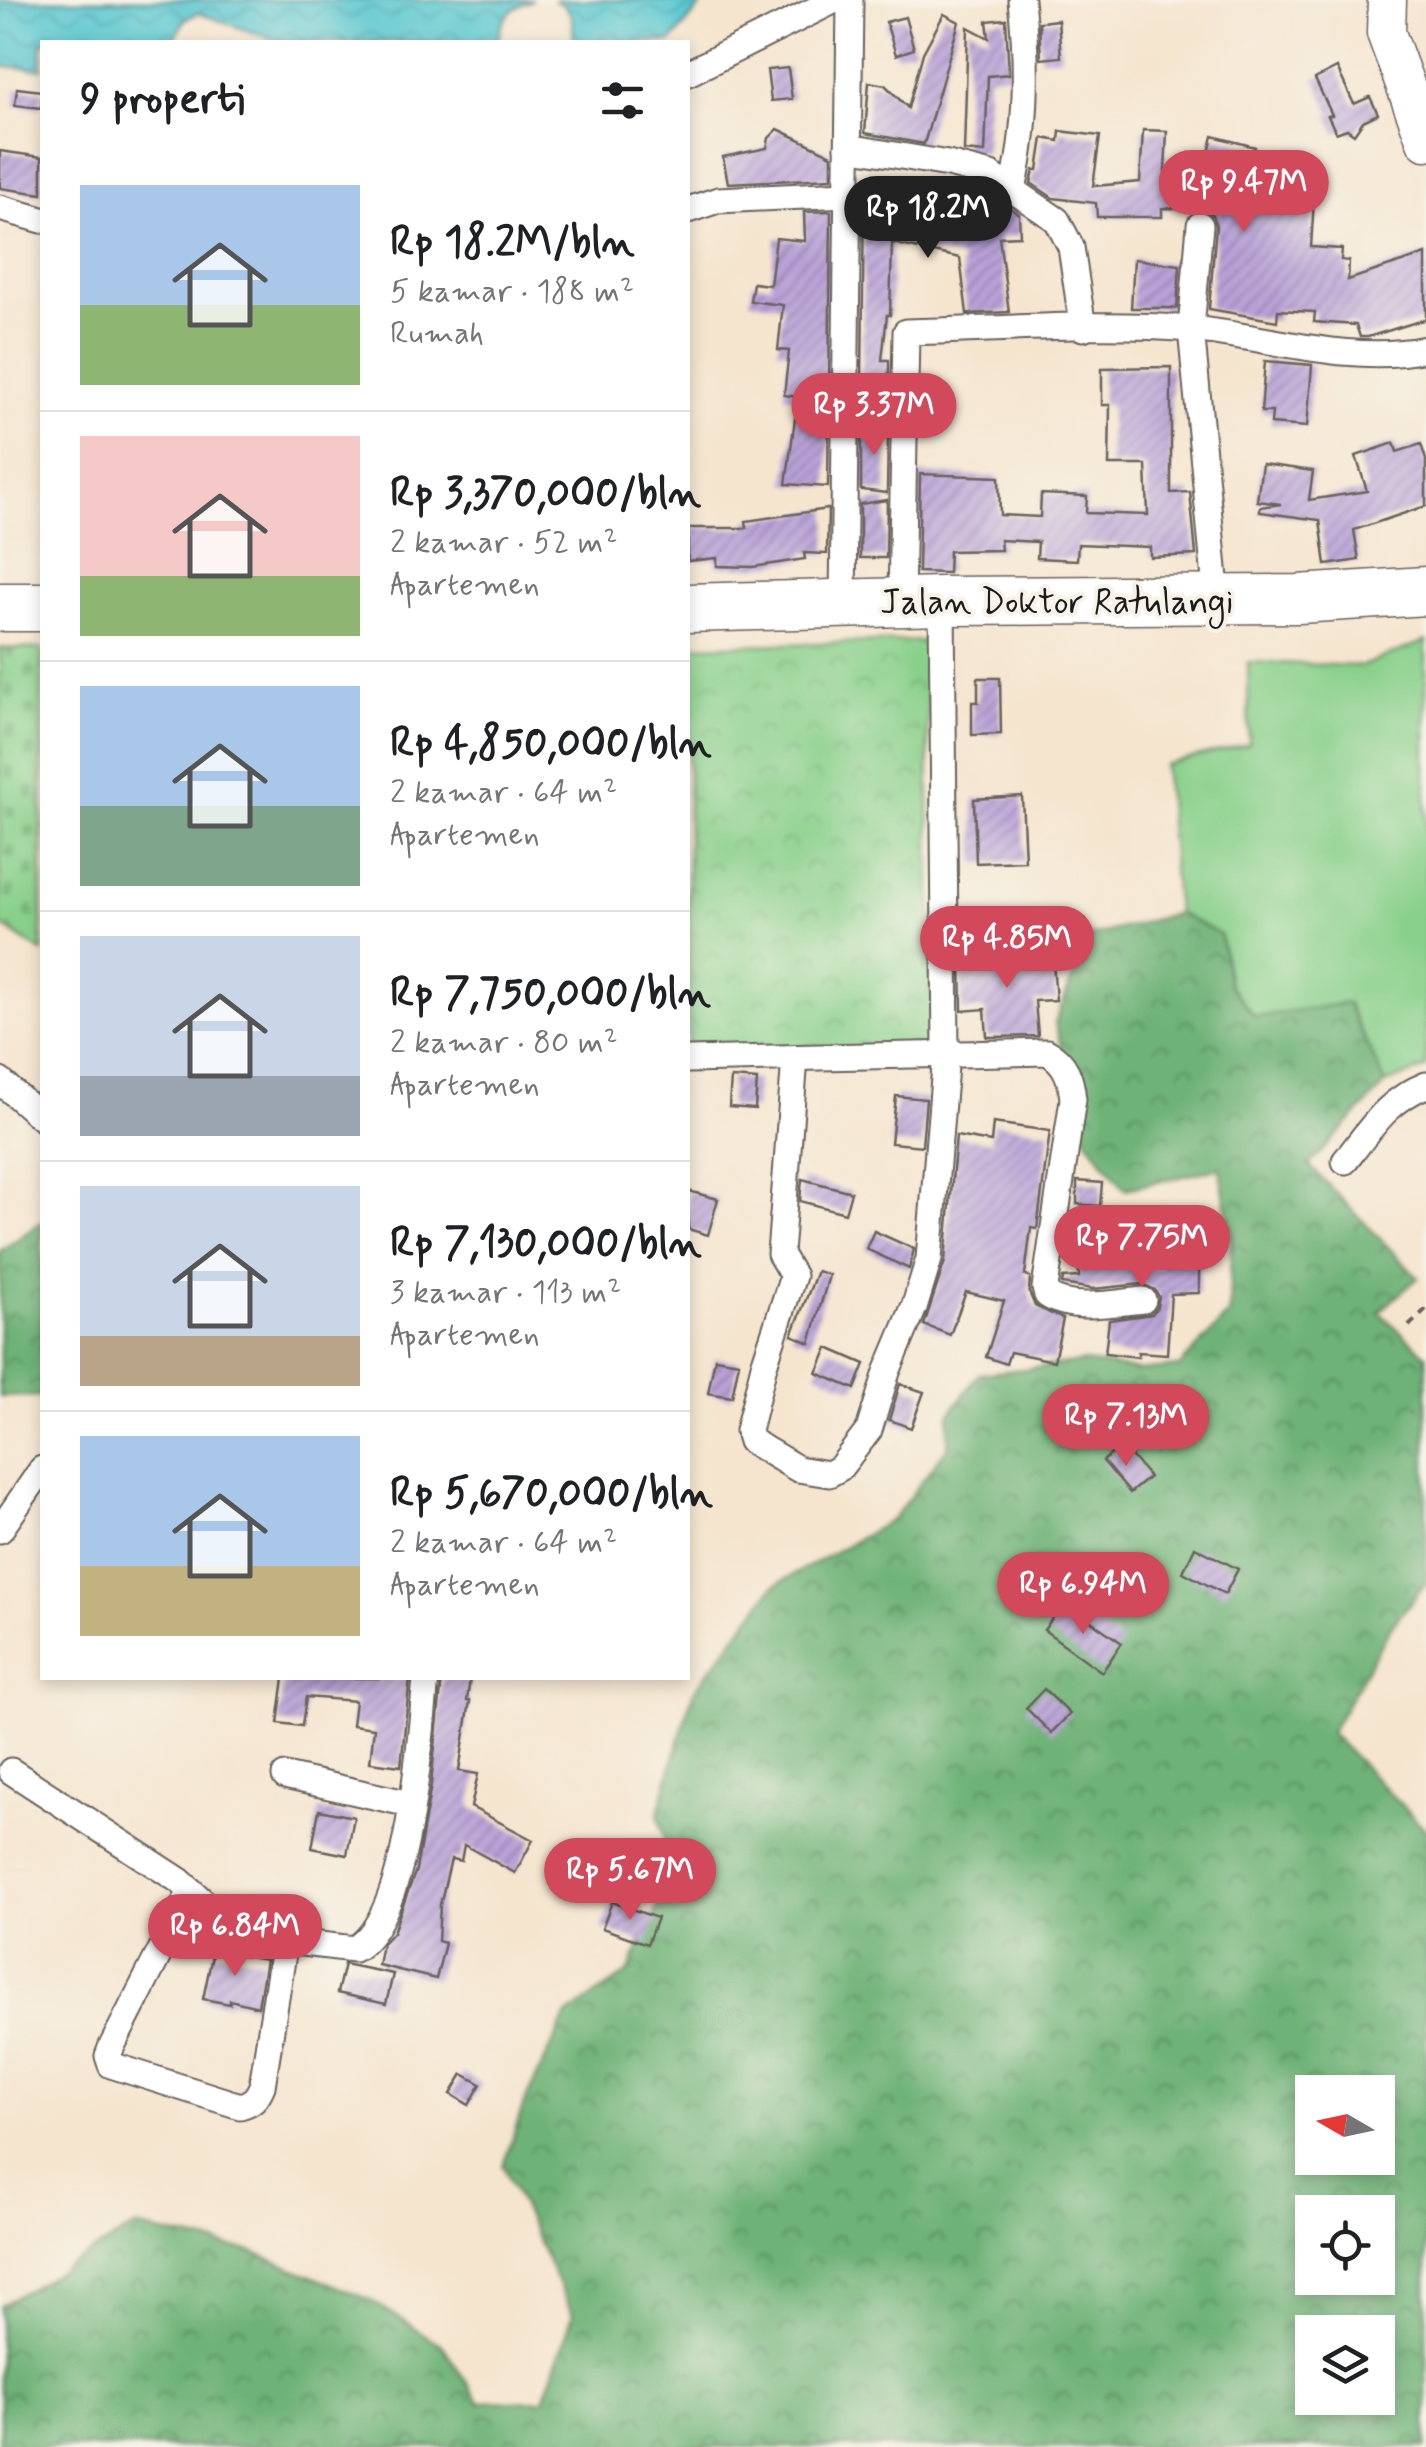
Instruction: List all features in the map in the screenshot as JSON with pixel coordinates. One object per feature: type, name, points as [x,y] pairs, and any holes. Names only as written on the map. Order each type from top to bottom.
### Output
[{"type":"highway","name":"Jalan Doktor Ratulangi","points":[[690,608],[922,601],[1348,598],[1426,591]]},
{"type":"highway","points":[[0,607],[40,607]]},
{"type":"street","points":[[690,72],[835,0]]},
{"type":"street","points":[[843,604],[850,0]]},
{"type":"street","points":[[1013,190],[1027,84],[1021,0]]},
{"type":"street","points":[[1387,0],[1386,32],[1426,141]]},
{"type":"street","points":[[848,147],[990,175],[1057,220],[1071,247],[1083,328]]},
{"type":"street","points":[[690,209],[718,200],[847,194]]},
{"type":"street","points":[[0,208],[40,219]]},
{"type":"street","points":[[1200,225],[1191,330],[1216,600]]},
{"type":"street","points":[[795,1058],[780,1254],[793,1276],[764,1365],[748,1431],[751,1441],[798,1469],[829,1474],[840,1468],[869,1430],[929,1259],[946,1054],[906,332],[1191,330],[1354,352],[1395,354],[1426,348]]},
{"type":"street","points":[[690,1060],[1048,1052],[1058,1058],[1071,1083],[1073,1099],[1047,1295],[1062,1302],[1085,1304],[1143,1300]]},
{"type":"street","points":[[0,1081],[40,1116]]},
{"type":"street","points":[[1346,1162],[1385,1110],[1402,1095],[1426,1085]]},
{"type":"street","points":[[0,1530],[40,1472]]},
{"type":"street","points":[[11,1772],[191,1891],[224,1920],[285,1941],[354,1949],[374,1934],[396,1886],[426,1680]]},
{"type":"street","points":[[286,1776],[410,1804]]},
{"type":"street","points":[[191,1891],[111,2048],[108,2056],[112,2065],[240,2106],[249,2104],[258,2097],[262,2086],[285,1941]]},
{"type":"path","points":[[1409,1326],[1426,1309]]},
{"type":"green space","points":[[926,641],[934,1051],[690,1056],[690,646]]},
{"type":"green space","points":[[1426,641],[1426,1068],[1386,1084],[1347,1003],[1255,1017],[1229,985],[1220,934],[1177,913],[1164,765],[1249,744],[1248,662],[1362,666]]},
{"type":"green space","points":[[0,648],[40,649],[40,951],[0,924]]},
{"type":"green space","points":[[1177,913],[1220,934],[1229,985],[1255,1017],[1347,1003],[1386,1084],[1309,1165],[1418,1278],[1379,1312],[1426,1355],[1426,1583],[1390,1628],[1330,1733],[1426,1830],[1426,2447],[0,2447],[0,2306],[135,2227],[250,2251],[369,2299],[443,2346],[479,2402],[544,2400],[573,2315],[503,2166],[525,2101],[567,2015],[628,1973],[673,1871],[658,1814],[693,1692],[774,1586],[893,1519],[948,1447],[949,1415],[979,1374],[1085,1362],[1138,1371],[1179,1367],[1229,1314],[1231,1238],[1220,1168],[1125,1189],[1086,1138],[1055,1023],[1089,937]]},
{"type":"green space","points":[[40,1223],[40,1396],[0,1397],[0,1251]]},
{"type":"water","points":[[0,0],[533,0],[508,15],[498,40],[275,40],[198,13],[185,19],[174,40],[40,40],[40,69],[0,66]]},
{"type":"water","points":[[553,0],[706,0],[673,40],[573,40],[573,22],[560,3]]},
{"type":"building","points":[[944,14],[959,22],[924,144],[865,133],[869,82],[885,85],[908,108],[923,53]]},
{"type":"building","points":[[905,17],[914,49],[896,55],[886,22]]},
{"type":"building","points":[[1006,19],[1009,74],[988,76],[985,153],[964,151],[968,27],[989,38],[987,21]]},
{"type":"building","points":[[1058,20],[1061,57],[1041,59],[1039,22]]},
{"type":"building","points":[[788,68],[792,99],[771,101],[767,70]]},
{"type":"building","points":[[1337,68],[1354,104],[1370,97],[1378,114],[1363,121],[1354,134],[1347,129],[1336,133],[1315,79]]},
{"type":"building","points":[[17,88],[40,91],[40,108],[15,105]]},
{"type":"building","points":[[778,129],[832,155],[832,178],[728,183],[723,157],[767,148],[769,138]]},
{"type":"building","points":[[1143,130],[1167,131],[1165,171],[1204,173],[1213,136],[1255,147],[1245,185],[1300,189],[1300,199],[1314,200],[1311,247],[1342,249],[1341,260],[1349,261],[1348,280],[1426,254],[1426,319],[1360,337],[1356,325],[1314,322],[1315,312],[1278,310],[1277,321],[1209,309],[1216,226],[1207,209],[1162,208],[1162,217],[1097,217],[1096,203],[1053,198],[1031,183],[1034,170],[1038,170],[1043,138],[1059,141],[1060,131],[1100,136],[1093,186],[1140,182]]},
{"type":"building","points":[[0,151],[40,157],[40,194],[0,188]]},
{"type":"building","points":[[864,190],[911,198],[918,207],[995,211],[995,206],[1007,206],[1019,214],[1020,236],[999,237],[1009,312],[967,314],[960,258],[892,243],[890,315],[882,360],[889,360],[889,380],[885,384],[862,381]]},
{"type":"building","points":[[831,211],[828,487],[786,484],[798,397],[784,395],[789,351],[778,350],[783,305],[750,301],[753,283],[770,285],[776,238],[805,241],[804,212]]},
{"type":"building","points":[[1134,259],[1180,265],[1177,308],[1131,308]]},
{"type":"building","points":[[1265,361],[1312,365],[1307,427],[1271,424],[1272,412],[1261,412]]},
{"type":"building","points":[[1171,367],[1171,493],[1190,492],[1196,555],[1150,557],[1150,547],[1078,544],[1077,560],[1037,558],[1038,542],[1000,540],[1001,550],[949,551],[948,573],[918,572],[920,474],[999,477],[1000,515],[1040,517],[1041,494],[1087,496],[1086,513],[1148,515],[1146,465],[1109,465],[1110,405],[1102,405],[1102,368]]},
{"type":"building","points":[[861,424],[888,427],[887,493],[861,490]]},
{"type":"building","points":[[1394,443],[1397,452],[1421,444],[1426,460],[1426,506],[1354,530],[1359,560],[1326,565],[1320,520],[1260,512],[1260,507],[1281,504],[1257,501],[1262,464],[1313,471],[1309,500],[1367,491],[1356,456]]},
{"type":"building","points":[[887,500],[886,558],[860,558],[860,504]]},
{"type":"building","points":[[828,509],[827,554],[804,553],[805,559],[753,567],[717,566],[717,558],[690,561],[690,528],[747,528],[746,521]]},
{"type":"building","points":[[978,678],[1000,678],[1001,734],[972,735],[972,702],[978,702]]},
{"type":"building","points":[[1022,796],[1025,861],[976,863],[974,799]]},
{"type":"building","points":[[1024,942],[1026,965],[1053,962],[1056,1000],[1035,1001],[1038,1036],[987,1037],[985,1009],[962,1011],[961,961],[999,958],[997,944]]},
{"type":"building","points":[[731,1078],[757,1080],[755,1109],[729,1107]]},
{"type":"building","points":[[896,1096],[926,1099],[922,1146],[891,1143]]},
{"type":"building","points":[[993,1123],[1050,1131],[1037,1229],[1031,1228],[1025,1275],[1030,1277],[1029,1292],[1035,1306],[1063,1319],[1054,1361],[1010,1352],[1006,1364],[986,1357],[1004,1301],[966,1292],[950,1335],[924,1325],[945,1261],[956,1136],[991,1142]]},
{"type":"building","points":[[802,1179],[851,1192],[845,1213],[800,1201]]},
{"type":"building","points":[[1077,1181],[1102,1183],[1100,1206],[1077,1204]]},
{"type":"building","points":[[690,1192],[718,1199],[708,1235],[690,1230]]},
{"type":"building","points":[[874,1231],[914,1249],[909,1269],[866,1249]]},
{"type":"building","points":[[1205,1237],[1199,1293],[1171,1294],[1167,1354],[1138,1352],[1138,1357],[1105,1353],[1109,1320],[1152,1314],[1159,1297],[1155,1290],[1142,1284],[1093,1289],[1062,1284],[1063,1278],[1079,1277],[1078,1240],[1109,1239],[1110,1266],[1161,1268],[1163,1238]]},
{"type":"building","points":[[817,1271],[829,1275],[810,1343],[792,1335]]},
{"type":"building","points":[[828,1348],[865,1364],[855,1389],[817,1373]]},
{"type":"building","points":[[715,1358],[739,1362],[732,1397],[708,1393]]},
{"type":"building","points":[[900,1384],[924,1392],[911,1428],[889,1420]]},
{"type":"building","points":[[1122,1445],[1149,1477],[1130,1493],[1103,1461]]},
{"type":"building","points":[[1195,1547],[1238,1569],[1225,1594],[1183,1572]]},
{"type":"building","points":[[1064,1602],[1122,1643],[1102,1672],[1044,1630]]},
{"type":"building","points":[[284,1680],[410,1680],[401,1766],[370,1762],[374,1728],[352,1725],[355,1701],[306,1697],[302,1726],[278,1723]]},
{"type":"building","points":[[442,1680],[470,1680],[459,1771],[478,1774],[471,1807],[533,1840],[515,1873],[464,1845],[461,1861],[451,1859],[440,1905],[438,1941],[445,1943],[436,1979],[378,1965],[382,1944],[393,1932],[416,1870],[431,1785]]},
{"type":"building","points":[[1044,1689],[1070,1714],[1051,1733],[1026,1708]]},
{"type":"building","points":[[319,1810],[354,1817],[347,1855],[312,1848]]},
{"type":"building","points":[[612,1902],[657,1918],[647,1944],[602,1928]]},
{"type":"building","points":[[213,1951],[266,1960],[258,2007],[203,1999]]},
{"type":"building","points":[[344,1964],[393,1974],[386,2004],[337,1993]]},
{"type":"building","points":[[463,2074],[481,2084],[469,2105],[451,2094]]}]
